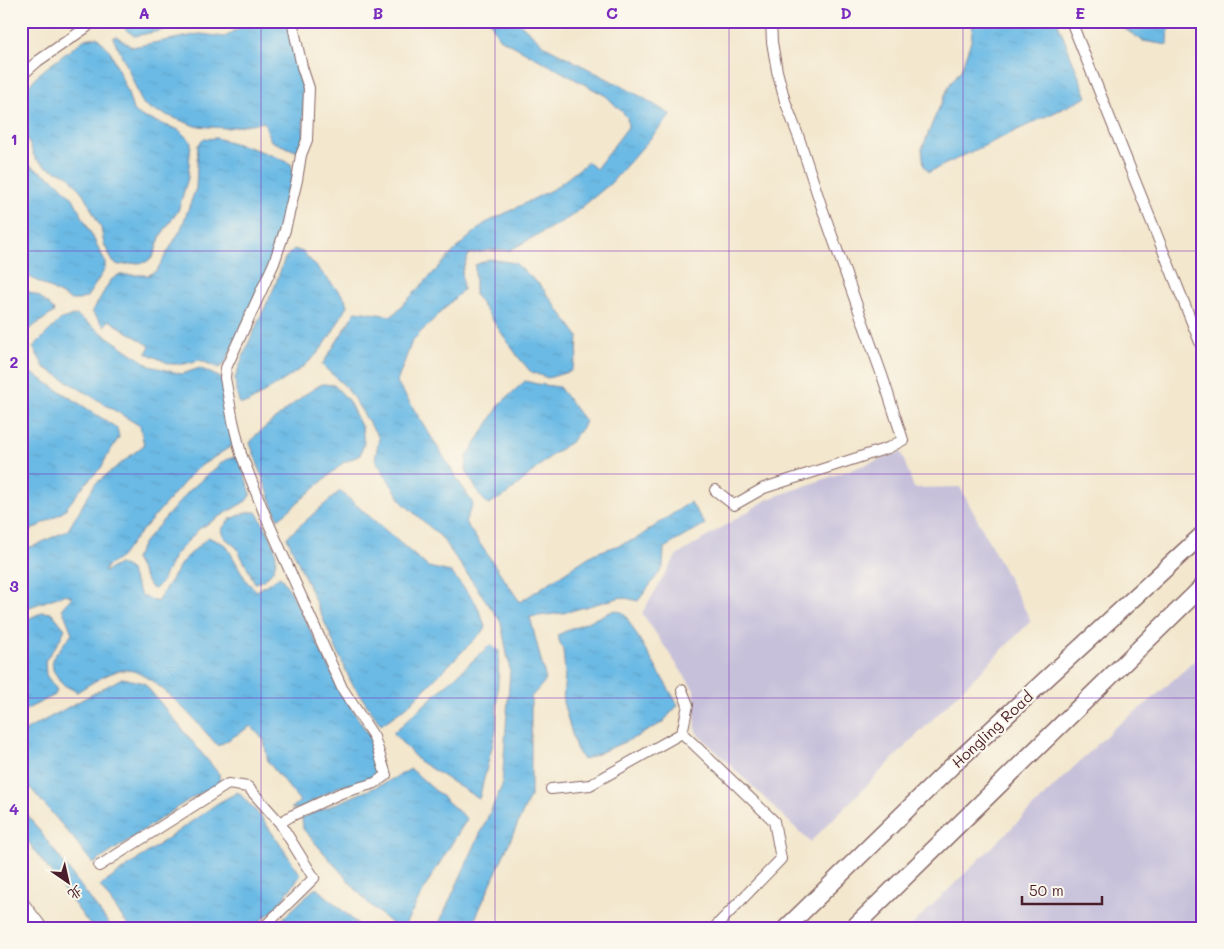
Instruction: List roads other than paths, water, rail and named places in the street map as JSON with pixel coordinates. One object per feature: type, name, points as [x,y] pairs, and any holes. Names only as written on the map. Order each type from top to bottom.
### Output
[{"type":"main road","name":"Hongling Road","points":[[786,928],[952,766],[1203,534]]},
{"type":"main road","points":[[853,928],[1203,586]]},
{"type":"main road","points":[[21,903],[40,928]]},
{"type":"street","points":[[21,76],[38,61],[87,27],[88,21]]},
{"type":"street","points":[[280,823],[341,793],[375,783],[386,775],[374,737],[342,688],[294,582],[240,454],[225,378],[226,368],[274,263],[285,230],[301,155],[307,140],[309,88],[302,67],[292,21]]},
{"type":"street","points":[[715,490],[734,505],[764,488],[888,448],[903,440],[785,101],[772,42],[770,21]]},
{"type":"street","points":[[1071,21],[1203,350]]},
{"type":"street","points":[[551,789],[590,785],[682,733],[688,704],[682,690]]},
{"type":"street","points":[[682,733],[774,821],[781,859],[714,928]]},
{"type":"street","points":[[99,866],[228,784],[248,787],[280,823],[314,878],[262,928]]},
{"type":"water","points":[[122,21],[221,21],[189,25],[135,36],[126,30]]},
{"type":"water","points":[[239,21],[288,21],[303,89],[304,140],[298,152],[271,141],[264,122],[227,128],[195,126],[151,109],[142,103],[113,38],[116,36],[132,47],[200,34],[225,37],[239,28]]},
{"type":"water","points":[[490,21],[517,21],[545,46],[642,97],[671,115],[611,183],[570,217],[510,250],[490,250],[469,254],[462,271],[463,290],[412,341],[397,382],[473,504],[465,522],[520,602],[593,554],[636,539],[690,502],[705,524],[664,548],[663,568],[638,601],[622,597],[563,613],[530,617],[546,680],[531,697],[531,794],[471,928],[437,928],[502,786],[510,670],[501,622],[441,537],[403,503],[375,459],[379,438],[347,388],[322,365],[356,311],[392,316],[460,245],[484,224],[555,188],[588,162],[596,169],[628,127],[627,117],[606,96],[499,38]]},
{"type":"water","points":[[975,21],[1057,21],[1087,97],[929,172],[924,166],[922,149],[950,84],[961,70],[971,41],[973,23]]},
{"type":"water","points":[[1087,21],[1169,21],[1168,45],[1143,41],[1117,24]]},
{"type":"water","points":[[97,37],[110,51],[127,90],[133,110],[143,117],[179,130],[191,142],[188,178],[178,211],[161,235],[153,257],[146,262],[119,265],[113,262],[104,244],[101,228],[84,195],[69,176],[45,166],[35,158],[21,123],[21,94],[41,72],[85,39]]},
{"type":"water","points":[[216,138],[264,152],[291,164],[295,178],[270,266],[224,365],[218,368],[200,360],[184,364],[170,364],[146,353],[150,346],[109,320],[104,326],[92,312],[110,281],[118,275],[149,275],[157,270],[181,229],[196,188],[198,145],[204,139]]},
{"type":"water","points":[[21,145],[27,164],[55,180],[73,198],[105,261],[105,269],[87,297],[71,300],[21,272]]},
{"type":"water","points":[[294,249],[303,252],[345,298],[347,306],[324,345],[308,363],[248,403],[240,404],[236,392],[235,378],[285,258]]},
{"type":"water","points":[[490,259],[515,263],[541,286],[578,336],[577,356],[571,371],[548,378],[531,372],[519,358],[475,295],[475,265]]},
{"type":"water","points":[[21,288],[40,297],[54,312],[21,335]]},
{"type":"water","points":[[76,315],[150,366],[182,374],[200,368],[223,379],[231,421],[233,445],[196,469],[121,557],[106,567],[104,572],[119,564],[129,569],[141,595],[157,602],[182,562],[208,537],[226,545],[247,582],[257,591],[280,576],[291,592],[343,695],[375,745],[382,771],[374,780],[338,787],[299,809],[291,809],[300,801],[268,762],[264,740],[251,726],[218,746],[174,699],[147,677],[134,671],[123,670],[111,673],[77,692],[62,684],[53,670],[52,659],[72,633],[62,608],[72,597],[66,594],[21,610],[21,549],[34,546],[68,530],[95,484],[144,445],[140,426],[44,367],[33,347],[61,319]]},
{"type":"water","points":[[21,366],[117,428],[119,437],[101,468],[85,484],[63,512],[21,536]]},
{"type":"water","points":[[525,381],[559,387],[585,421],[571,442],[552,455],[506,495],[488,504],[480,496],[466,470],[467,457],[501,403]]},
{"type":"water","points":[[322,384],[334,385],[348,400],[362,428],[364,443],[360,455],[343,463],[278,519],[250,443],[256,435],[304,395]]},
{"type":"water","points":[[238,456],[251,494],[246,501],[199,529],[174,556],[161,583],[155,589],[150,587],[135,559],[144,542],[190,490],[225,460]]},
{"type":"water","points":[[340,491],[428,567],[451,572],[476,603],[486,628],[408,706],[381,725],[351,682],[287,537]]},
{"type":"water","points":[[247,512],[256,512],[260,518],[269,534],[276,558],[275,566],[271,573],[264,580],[255,583],[237,548],[224,537],[222,529],[229,520]]},
{"type":"water","points":[[615,610],[624,613],[678,705],[662,723],[636,737],[583,760],[576,748],[563,702],[565,672],[563,650],[557,635]]},
{"type":"water","points":[[43,612],[52,613],[65,629],[45,661],[46,675],[57,690],[55,695],[21,712],[21,622]]},
{"type":"water","points":[[490,645],[499,651],[496,731],[479,799],[419,761],[393,733]]},
{"type":"water","points":[[122,678],[144,683],[219,774],[220,783],[190,799],[93,864],[21,777],[21,733]]},
{"type":"water","points":[[411,769],[467,819],[431,877],[403,928],[396,928],[368,903],[303,829],[302,818],[385,783]]},
{"type":"water","points":[[238,792],[262,818],[301,875],[274,910],[251,928],[130,928],[100,886],[218,803]]},
{"type":"water","points":[[21,806],[112,928],[92,928],[21,832]]},
{"type":"water","points":[[316,887],[362,928],[273,928]]}]
